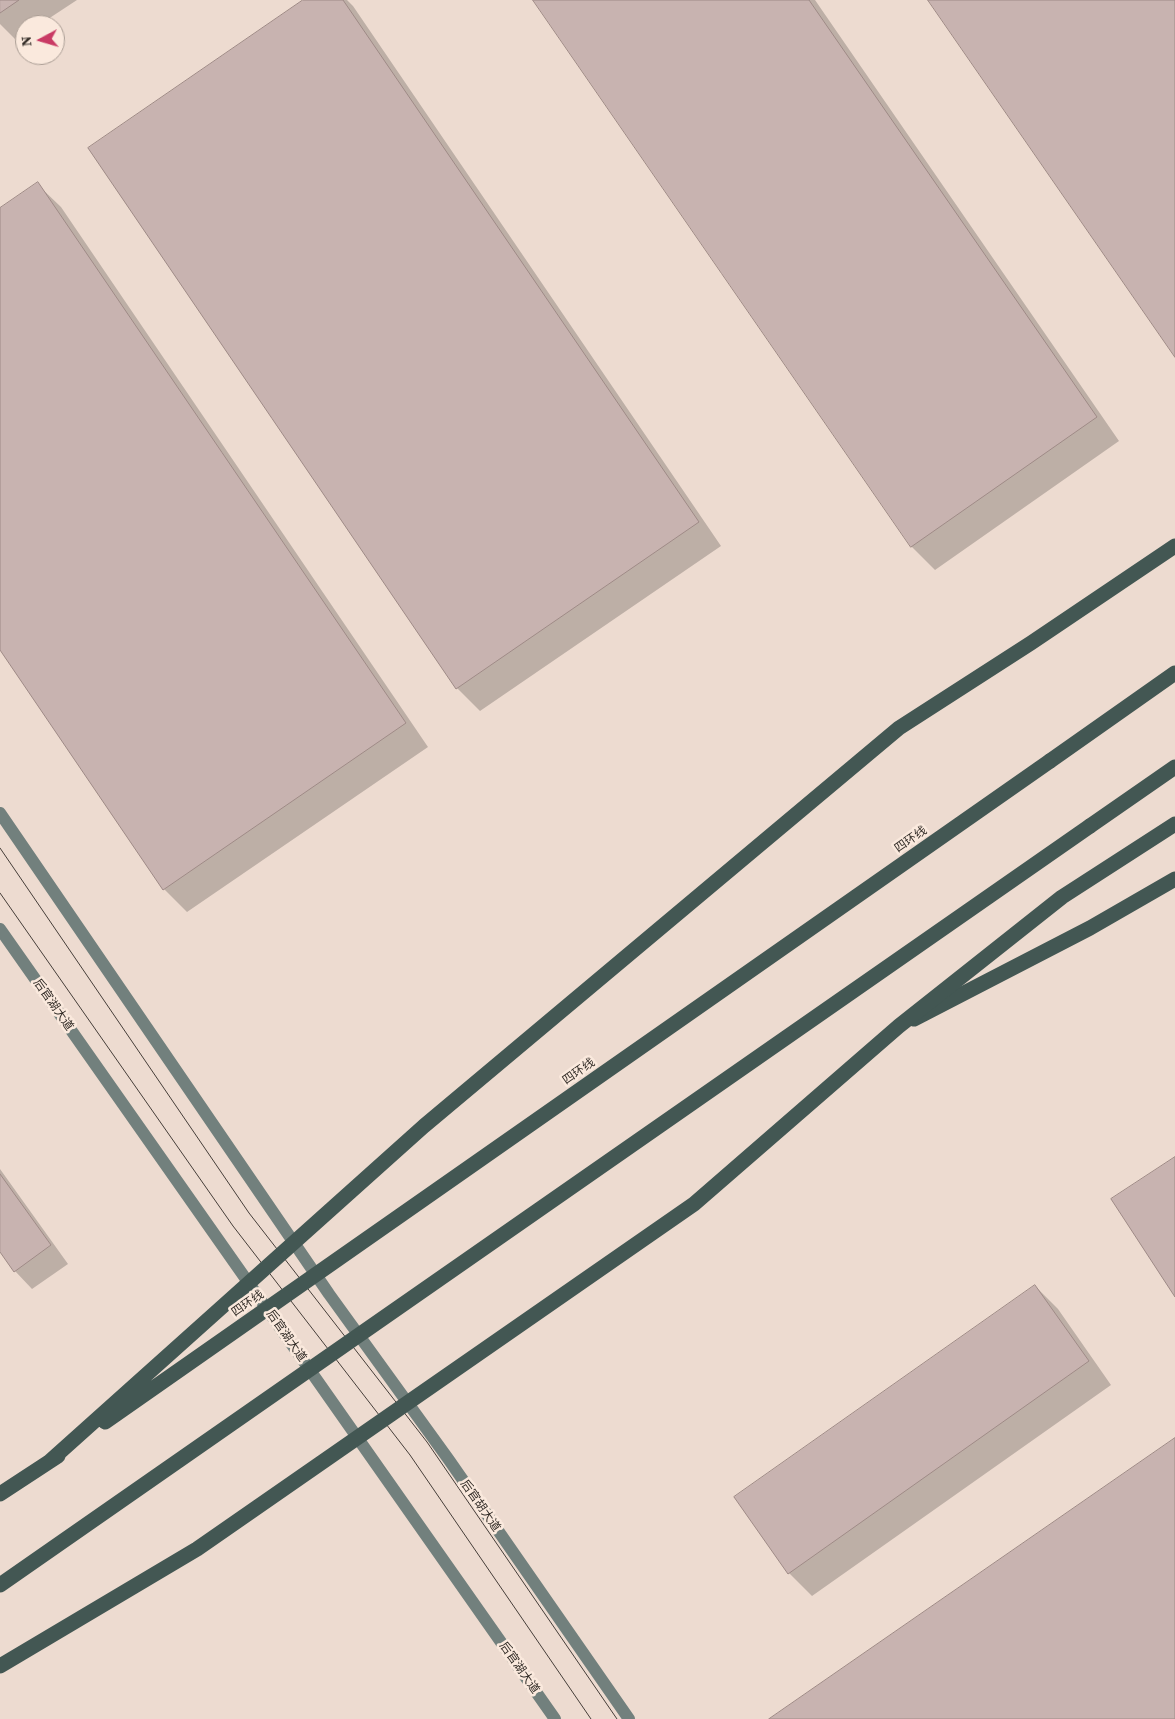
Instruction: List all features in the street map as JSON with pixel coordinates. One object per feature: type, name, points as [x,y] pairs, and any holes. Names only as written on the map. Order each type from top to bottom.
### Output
[{"type":"highway","points":[[50,1461],[424,1126],[899,728],[1175,546]]},
{"type":"highway","name":"四环线","points":[[0,1494],[50,1461],[1175,673]]},
{"type":"highway","points":[[0,1585],[1175,767]]},
{"type":"highway","points":[[0,1666],[197,1549],[694,1204],[899,1026],[1062,896],[1175,824]]},
{"type":"highway","points":[[899,1026],[1090,928],[1175,879]]},
{"type":"main road","name":"后官胡大道","points":[[0,814],[329,1294],[629,1719]]},
{"type":"main road","name":"后官湖大道","points":[[0,929],[555,1719]]},
{"type":"building","points":[[0,0],[19,0],[0,13]]},
{"type":"building","points":[[303,0],[343,0],[699,522],[456,689],[88,148]]},
{"type":"building","points":[[533,0],[809,0],[1097,417],[911,547]]},
{"type":"building","points":[[928,0],[1175,0],[1175,357]]},
{"type":"building","points":[[38,182],[406,723],[163,890],[0,650],[0,208]]},
{"type":"building","points":[[1175,1157],[1175,1297],[1111,1199]]},
{"type":"building","points":[[0,1174],[51,1245],[14,1272],[0,1252]]},
{"type":"building","points":[[1035,1285],[1089,1361],[788,1574],[734,1497]]},
{"type":"building","points":[[1175,1438],[1175,1719],[769,1719]]},
{"type":"tram line","points":[[0,848],[249,1213],[427,1442],[617,1719]]},
{"type":"tram line","points":[[0,893],[233,1226],[410,1455],[591,1719]]}]
